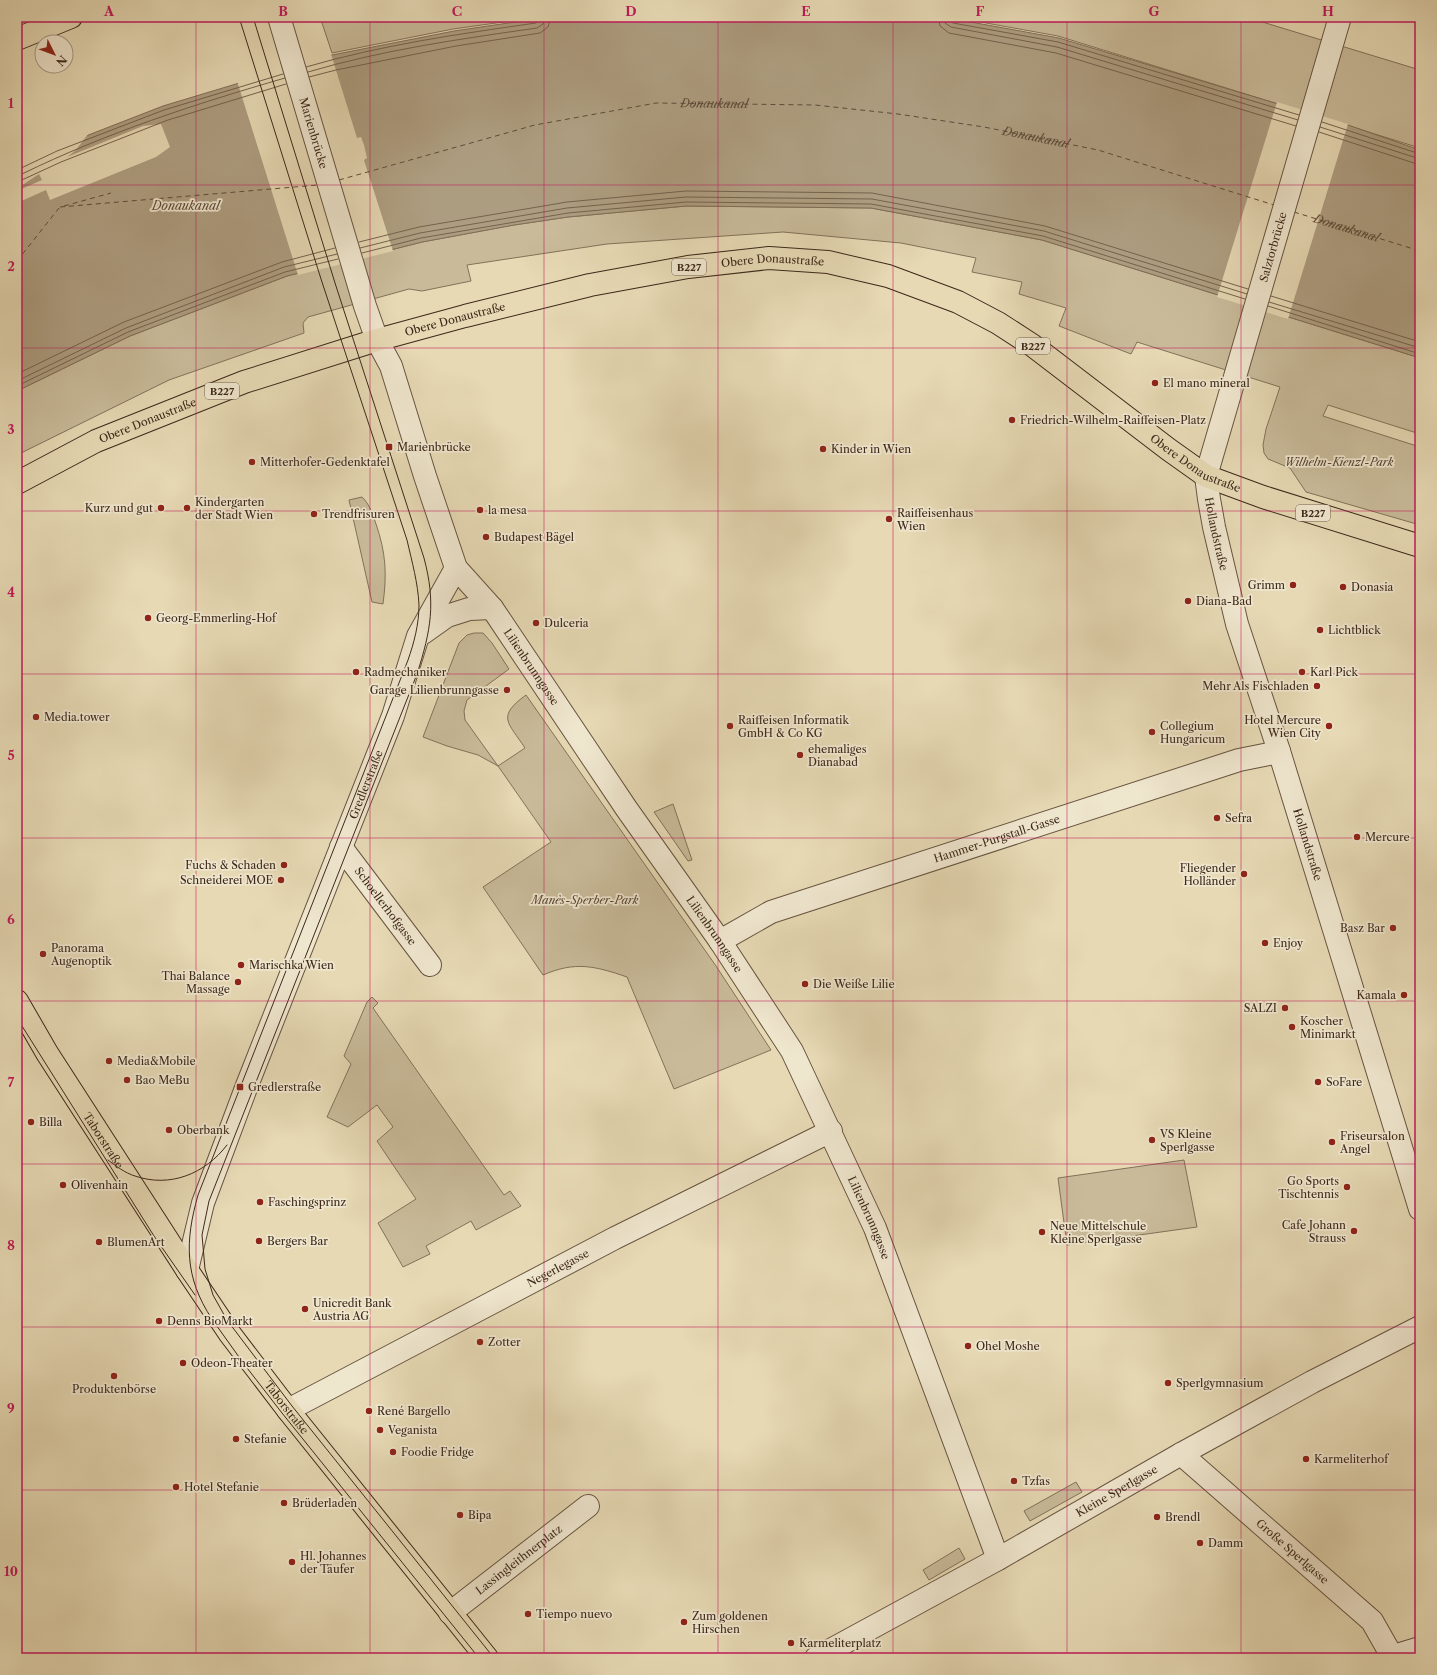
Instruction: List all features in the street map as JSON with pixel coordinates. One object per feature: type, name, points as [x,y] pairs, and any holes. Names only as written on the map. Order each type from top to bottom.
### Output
[{"type":"main road","points":[[17,39],[71,17]]},
{"type":"main road","name":"Obere Donaustraße","points":[[17,483],[96,441],[244,382],[377,340],[465,316],[590,285],[688,267],[769,258],[828,262],[895,279],[958,302],[998,323],[1032,345],[1168,449],[1206,476],[1263,497],[1420,546]]},
{"type":"main road","name":"Taborstraße","points":[[17,1001],[47,1053],[230,1334],[288,1410],[487,1658]]},
{"type":"street","name":"Marienbrücke","points":[[279,17],[364,306],[377,340]]},
{"type":"street","name":"Salztorbrücke","points":[[1206,476],[1340,17]]},
{"type":"street","name":"Lilienbrunngasse","points":[[377,340],[390,366],[456,568],[492,608],[626,808],[720,941],[792,1051],[875,1228],[998,1559]]},
{"type":"street","name":"Hollandstraße","points":[[1206,476],[1214,527],[1237,624],[1280,751],[1420,1209]]},
{"type":"street","name":"Gredlerstraße","points":[[187,1270],[203,1203],[246,1088],[392,716],[418,636],[456,568]]},
{"type":"street","points":[[418,636],[447,616],[469,609],[492,608]]},
{"type":"street","name":"Hammer-Purgstall-Gasse","points":[[720,941],[771,912],[1239,760],[1280,751]]},
{"type":"street","name":"Schoellerhofgasse","points":[[341,847],[430,965]]},
{"type":"street","name":"Negerlegasse","points":[[288,1410],[615,1238],[831,1132]]},
{"type":"street","name":"Kleine Sperlgasse","points":[[816,1658],[998,1559],[1181,1454],[1312,1382],[1420,1326]]},
{"type":"street","name":"Große Sperlgasse","points":[[1181,1454],[1372,1621],[1390,1657]]},
{"type":"street","name":"Lassingleithnerplatz","points":[[450,1613],[588,1506]]},
{"type":"street","points":[[1390,1657],[1420,1648]]},
{"type":"green space","points":[[320,17],[539,17],[453,29],[332,53]]},
{"type":"green space","points":[[953,17],[1246,17],[1420,70],[1420,148],[1058,36]]},
{"type":"green space","name":"Wilhelm-Kienzl-Park","points":[[686,206],[871,208],[1042,240],[1420,358],[1420,434],[1328,405],[1323,416],[1420,447],[1420,525],[1306,492],[1290,468],[1268,459],[1264,453],[1263,445],[1266,429],[1280,387],[1137,342],[1131,354],[1059,326],[1066,308],[1019,294],[1022,282],[972,272],[976,258],[901,243],[783,232],[607,244],[467,265],[471,281],[422,291],[409,289],[308,317],[303,323],[304,333],[169,380],[17,455],[17,391],[130,336],[287,276],[422,242],[514,225],[568,217]]},
{"type":"green space","points":[[362,497],[372,513],[384,554],[385,583],[383,604],[372,602],[349,500]]},
{"type":"green space","points":[[483,633],[492,643],[509,669],[467,700],[464,711],[465,720],[498,766],[478,755],[423,737],[459,643],[467,635]]},
{"type":"green space","name":"Manès-Sperber-Park","points":[[526,695],[716,966],[771,1050],[674,1089],[627,977],[605,970],[585,967],[565,968],[543,975],[483,887],[551,842],[498,766],[525,748],[510,726],[508,715],[511,709]]},
{"type":"green space","points":[[673,804],[692,860],[688,861],[654,812]]},
{"type":"green space","points":[[372,997],[378,1003],[373,1008],[504,1195],[510,1191],[521,1206],[476,1230],[471,1221],[426,1246],[430,1254],[403,1267],[378,1223],[416,1199],[377,1141],[393,1127],[377,1105],[348,1127],[327,1117],[351,1064],[344,1056],[367,1002]]},
{"type":"green space","points":[[1184,1160],[1197,1227],[1067,1245],[1058,1178]]},
{"type":"green space","points":[[1076,1482],[1082,1492],[1030,1521],[1024,1511]]},
{"type":"green space","points":[[959,1548],[965,1559],[929,1580],[923,1570]]},
{"type":"water","name":"Donaukanal","points":[[549,17],[943,17],[1059,38],[1348,125],[1420,150],[1420,358],[1042,240],[871,208],[686,206],[568,217],[514,225],[422,242],[287,276],[130,336],[17,391],[17,166],[55,148],[163,106],[332,55],[454,31]]},
{"type":"pier","points":[[331,54],[357,138],[361,137],[364,145],[367,158],[364,160],[393,251],[298,275],[237,81]]},
{"type":"pier","points":[[1277,102],[1348,124],[1288,319],[1217,297]]},
{"type":"pier","points":[[161,124],[170,147],[156,157],[50,200],[46,190],[17,203],[17,164],[54,146],[89,133],[75,151],[67,157],[143,126]],"holes":[[[39,174],[42,180],[19,190],[18,188]]]},
{"type":"ferry route","points":[[339,180],[535,125],[656,103],[815,105],[898,114],[984,127],[1098,150],[1274,205]]},
{"type":"ferry route","points":[[60,207],[318,185]]},
{"type":"ferry route","points":[[64,206],[111,193]]},
{"type":"ferry route","points":[[17,261],[59,208]]},
{"type":"ferry route","points":[[1294,212],[1420,251]]},
{"type":"tram line","points":[[212,1319],[196,1288],[190,1258],[189,1243],[198,1195],[408,660],[416,633],[419,605],[416,581],[407,540],[321,279],[239,17]]},
{"type":"tram line","points":[[253,17],[335,283],[424,558],[428,574],[431,603],[429,630],[417,674],[209,1201],[202,1235],[205,1269],[213,1295],[227,1320],[292,1406],[494,1658]]},
{"type":"tram line","points":[[17,1018],[154,1236],[195,1295]]},
{"type":"tram line","points":[[108,1160],[131,1175],[148,1179],[174,1179],[186,1176],[208,1164],[227,1145]]},
{"type":"tram line","points":[[209,1315],[244,1364],[282,1413],[479,1658]]},
{"type":"place","name":"El mano mineral","points":[[1155,383]]},
{"type":"place","name":"Friedrich-Wilhelm-Raiffeisen-Platz","points":[[1012,420]]},
{"type":"place","name":"Marienbrücke","points":[[389,447]]},
{"type":"place","name":"Kinder in Wien","points":[[823,449]]},
{"type":"place","name":"Mitterhofer-Gedenktafel","points":[[252,462]]},
{"type":"place","name":"Kurz und gut","points":[[161,508]]},
{"type":"place","name":"Kindergarten der Stadt Wien","points":[[187,508]]},
{"type":"place","name":"la mesa","points":[[480,510]]},
{"type":"place","name":"Trendfrisuren","points":[[314,514]]},
{"type":"place","name":"Raiffeisenhaus Wien","points":[[889,519]]},
{"type":"place","name":"Budapest Bägel","points":[[486,537]]},
{"type":"place","name":"Grimm","points":[[1293,585]]},
{"type":"place","name":"Donasia","points":[[1343,587]]},
{"type":"place","name":"Diana-Bad","points":[[1188,601]]},
{"type":"place","name":"Georg-Emmerling-Hof","points":[[148,618]]},
{"type":"place","name":"Dulceria","points":[[536,623]]},
{"type":"place","name":"Lichtblick","points":[[1320,630]]},
{"type":"place","name":"Radmechaniker","points":[[356,672]]},
{"type":"place","name":"Karl Pick","points":[[1302,672]]},
{"type":"place","name":"Mehr Als Fischladen","points":[[1317,686]]},
{"type":"place","name":"Garage Lilienbrunngasse","points":[[507,690]]},
{"type":"place","name":"Media.tower","points":[[36,717]]},
{"type":"place","name":"Raiffeisen Informatik GmbH & Co KG","points":[[730,726]]},
{"type":"place","name":"Hotel Mercure Wien City","points":[[1329,726]]},
{"type":"place","name":"Collegium Hungaricum","points":[[1152,732]]},
{"type":"place","name":"ehemaliges Dianabad","points":[[800,755]]},
{"type":"place","name":"Sefra","points":[[1217,818]]},
{"type":"place","name":"Mercure","points":[[1357,837]]},
{"type":"place","name":"Fuchs & Schaden","points":[[284,865]]},
{"type":"place","name":"Fliegender Holländer","points":[[1244,874]]},
{"type":"place","name":"Schneiderei MOE","points":[[281,880]]},
{"type":"place","name":"Basz Bar","points":[[1393,928]]},
{"type":"place","name":"Enjoy","points":[[1265,943]]},
{"type":"place","name":"Panorama Augenoptik","points":[[43,954]]},
{"type":"place","name":"Marischka Wien","points":[[241,965]]},
{"type":"place","name":"Thai Balance Massage","points":[[238,982]]},
{"type":"place","name":"Die Weiße Lilie","points":[[805,984]]},
{"type":"place","name":"Kamala","points":[[1404,995]]},
{"type":"place","name":"SALZI","points":[[1285,1008]]},
{"type":"place","name":"Koscher Minimarkt","points":[[1292,1027]]},
{"type":"place","name":"Media&Mobile","points":[[109,1061]]},
{"type":"place","name":"Bao MeBu","points":[[127,1080]]},
{"type":"place","name":"SoFare","points":[[1318,1082]]},
{"type":"place","name":"Gredlerstraße","points":[[240,1087]]},
{"type":"place","name":"Billa","points":[[31,1122]]},
{"type":"place","name":"Oberbank","points":[[169,1130]]},
{"type":"place","name":"VS Kleine Sperlgasse","points":[[1152,1140]]},
{"type":"place","name":"Friseursalon Angel","points":[[1332,1142]]},
{"type":"place","name":"Olivenhain","points":[[63,1185]]},
{"type":"place","name":"Go Sports Tischtennis","points":[[1347,1187]]},
{"type":"place","name":"Faschingsprinz","points":[[260,1202]]},
{"type":"place","name":"Cafe Johann Strauss","points":[[1354,1231]]},
{"type":"place","name":"Neue Mittelschule Kleine Sperlgasse","points":[[1042,1232]]},
{"type":"place","name":"Bergers Bar","points":[[259,1241]]},
{"type":"place","name":"BlumenArt","points":[[99,1242]]},
{"type":"place","name":"Unicredit Bank Austria AG","points":[[305,1309]]},
{"type":"place","name":"Denns BioMarkt","points":[[159,1321]]},
{"type":"place","name":"Zotter","points":[[480,1342]]},
{"type":"place","name":"Ohel Moshe","points":[[968,1346]]},
{"type":"place","name":"Odeon-Theater","points":[[183,1363]]},
{"type":"place","name":"Produktenbörse","points":[[114,1376]]},
{"type":"place","name":"Sperlgymnasium","points":[[1168,1383]]},
{"type":"place","name":"René Bargello","points":[[369,1411]]},
{"type":"place","name":"Veganista","points":[[380,1430]]},
{"type":"place","name":"Stefanie","points":[[236,1439]]},
{"type":"place","name":"Foodie Fridge","points":[[393,1452]]},
{"type":"place","name":"Karmeliterhof","points":[[1306,1459]]},
{"type":"place","name":"Tzfas","points":[[1014,1481]]},
{"type":"place","name":"Hotel Stefanie","points":[[176,1487]]},
{"type":"place","name":"Brüderladen","points":[[284,1503]]},
{"type":"place","name":"Bipa","points":[[460,1515]]},
{"type":"place","name":"Brendl","points":[[1157,1517]]},
{"type":"place","name":"Damm","points":[[1200,1543]]},
{"type":"place","name":"Hl. Johannes der Täufer","points":[[292,1562]]},
{"type":"place","name":"Tiempo nuevo","points":[[528,1614]]},
{"type":"place","name":"Zum goldenen Hirschen","points":[[684,1622]]},
{"type":"place","name":"Karmeliterplatz","points":[[791,1643]]}]
